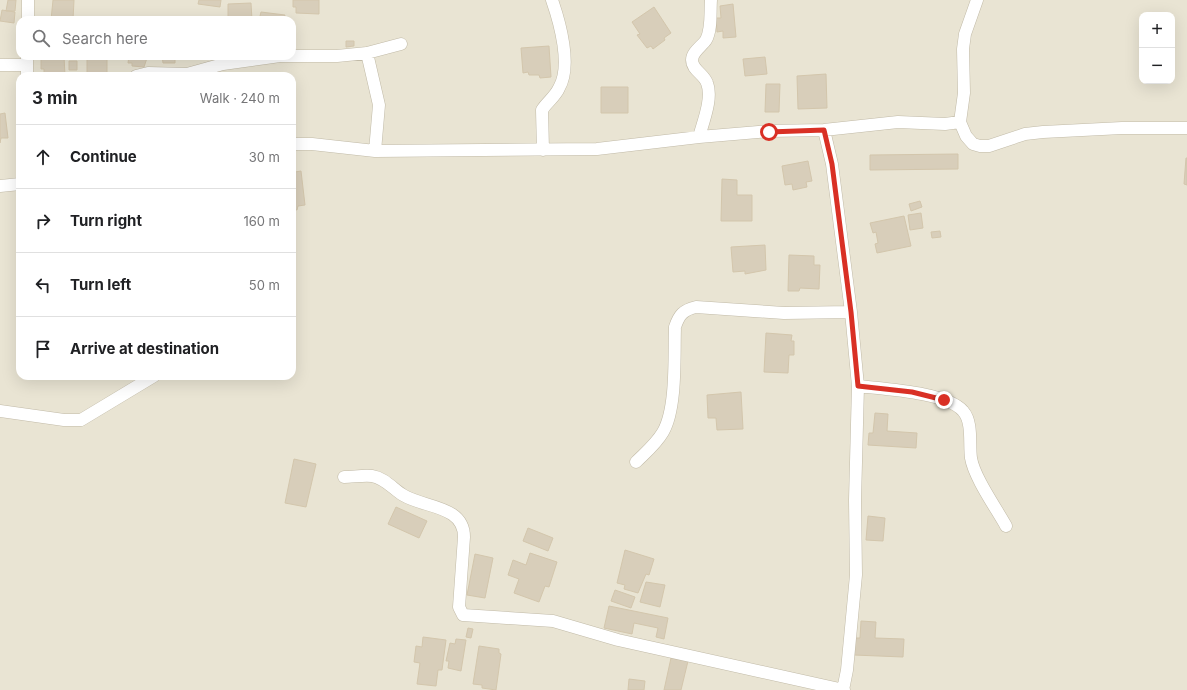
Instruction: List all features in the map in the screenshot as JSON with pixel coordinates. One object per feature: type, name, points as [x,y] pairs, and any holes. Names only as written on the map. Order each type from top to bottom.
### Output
[{"type":"street","points":[[28,0],[28,16]]},
{"type":"street","points":[[543,150],[542,110],[545,104],[554,97],[565,75],[562,34],[552,0]]},
{"type":"street","points":[[700,137],[709,89],[707,81],[693,65],[692,59],[694,53],[707,38],[711,0]]},
{"type":"street","points":[[977,0],[965,34],[963,49],[964,93],[960,122],[966,136],[973,144],[990,146],[1025,134],[1043,132],[1122,128],[1187,128]]},
{"type":"street","points":[[296,56],[337,56],[367,53],[401,44]]},
{"type":"street","points":[[367,53],[379,105],[374,151]]},
{"type":"street","points":[[194,72],[224,64],[252,60]]},
{"type":"street","points":[[0,65],[27,66]]},
{"type":"street","points":[[296,144],[312,144],[374,151],[597,149],[700,137],[824,130],[898,122],[945,124],[960,122]]},
{"type":"street","points":[[344,477],[372,476],[381,479],[402,495],[435,506],[461,522],[464,528],[464,538],[458,607],[463,615],[553,622],[618,640],[844,690],[856,575],[855,500],[858,386],[851,312],[832,164],[824,130]]},
{"type":"street","points":[[0,186],[16,184]]},
{"type":"street","points":[[636,462],[656,443],[664,431],[669,417],[673,392],[675,327],[678,318],[688,309],[696,307],[784,313],[851,312]]},
{"type":"street","points":[[0,411],[64,420],[81,420],[147,380]]},
{"type":"street","points":[[858,386],[928,395],[958,406],[964,411],[967,418],[971,460],[975,471],[1006,526]]},
{"type":"shaded area","points":[[0,0],[1187,0],[1187,690],[0,690]]},
{"type":"building","points":[[8,0],[16,0],[15,11],[6,11]]},
{"type":"building","points":[[53,0],[74,0],[73,16],[51,16]]},
{"type":"building","points":[[199,0],[221,0],[220,7],[198,4]]},
{"type":"building","points":[[293,0],[319,0],[319,14],[296,13],[296,7],[293,7]]},
{"type":"building","points":[[251,3],[252,16],[228,16],[228,4]]},
{"type":"building","points":[[733,4],[736,37],[723,38],[723,31],[717,32],[716,18],[721,18],[720,6]]},
{"type":"building","points":[[654,7],[671,33],[664,38],[665,40],[653,49],[651,46],[647,48],[637,35],[640,34],[632,22]]},
{"type":"building","points":[[2,10],[15,12],[14,23],[0,21]]},
{"type":"building","points":[[261,12],[285,15],[285,16],[260,16]]},
{"type":"building","points":[[346,41],[354,41],[354,46],[346,47]]},
{"type":"building","points":[[549,46],[551,77],[540,78],[539,75],[529,75],[528,72],[523,73],[521,48]]},
{"type":"building","points":[[765,57],[767,74],[745,76],[743,59]]},
{"type":"building","points":[[41,60],[64,60],[65,72],[44,72],[44,69],[41,69]]},
{"type":"building","points":[[87,60],[107,60],[107,72],[87,72]]},
{"type":"building","points":[[128,60],[146,60],[144,67],[132,66],[132,63],[128,63]]},
{"type":"building","points":[[163,60],[175,60],[175,63],[163,63]]},
{"type":"building","points":[[69,61],[77,61],[77,70],[69,70]]},
{"type":"building","points":[[826,74],[827,108],[798,109],[797,76]]},
{"type":"building","points":[[766,84],[780,84],[779,112],[765,112]]},
{"type":"building","points":[[601,87],[628,87],[628,113],[601,113]]},
{"type":"building","points":[[5,113],[8,138],[1,138],[0,143],[0,114]]},
{"type":"building","points":[[958,154],[958,169],[870,170],[870,155]]},
{"type":"building","points":[[1187,158],[1187,185],[1184,184]]},
{"type":"building","points":[[808,161],[812,181],[806,182],[807,187],[793,190],[792,184],[785,185],[782,166]]},
{"type":"building","points":[[301,171],[305,205],[298,206],[297,210],[296,172]]},
{"type":"building","points":[[722,179],[737,180],[737,195],[752,195],[752,221],[721,221]]},
{"type":"building","points":[[920,201],[922,207],[911,211],[909,204]]},
{"type":"building","points":[[921,213],[923,228],[910,230],[908,215]]},
{"type":"building","points":[[904,216],[911,246],[877,253],[875,244],[878,243],[876,232],[873,233],[870,223]]},
{"type":"building","points":[[940,231],[941,237],[932,238],[931,232]]},
{"type":"building","points":[[765,245],[766,270],[745,274],[745,271],[733,272],[731,247]]},
{"type":"building","points":[[789,255],[814,256],[814,265],[820,265],[819,289],[800,288],[799,291],[788,291]]},
{"type":"building","points":[[766,333],[792,335],[791,341],[794,341],[794,355],[789,355],[788,373],[764,372]]},
{"type":"building","points":[[741,392],[743,429],[717,430],[716,418],[708,418],[707,395]]},
{"type":"building","points":[[875,413],[888,414],[887,431],[917,433],[916,448],[868,445],[869,433],[873,433]]},
{"type":"building","points":[[294,459],[316,464],[306,507],[285,503]]},
{"type":"building","points":[[396,507],[427,521],[419,538],[388,524]]},
{"type":"building","points":[[868,516],[885,518],[883,541],[866,540]]},
{"type":"building","points":[[528,528],[553,538],[548,551],[523,541]]},
{"type":"building","points":[[625,550],[654,559],[649,575],[646,574],[638,593],[624,589],[625,585],[617,583]]},
{"type":"building","points":[[530,553],[557,562],[549,587],[545,586],[539,602],[514,593],[519,579],[508,575],[513,560],[526,565]]},
{"type":"building","points":[[475,554],[493,558],[485,598],[467,595]]},
{"type":"building","points":[[646,582],[665,585],[660,607],[640,602]]},
{"type":"building","points":[[615,590],[635,597],[631,608],[611,601]]},
{"type":"building","points":[[609,606],[668,618],[664,639],[656,637],[658,628],[634,623],[632,634],[604,628]]},
{"type":"building","points":[[861,621],[876,622],[875,638],[904,639],[903,657],[854,655],[855,638],[860,638]]},
{"type":"building","points":[[468,628],[473,629],[471,638],[466,637]]},
{"type":"building","points":[[423,637],[446,640],[442,670],[438,670],[436,686],[417,684],[420,663],[414,662],[416,646],[422,647]]},
{"type":"building","points":[[456,639],[466,640],[461,671],[448,668],[449,661],[446,661],[450,643],[455,644]]},
{"type":"building","points":[[479,646],[499,649],[499,653],[501,654],[496,690],[482,688],[482,685],[473,684]]},
{"type":"building","points":[[671,658],[688,661],[681,690],[664,690]]},
{"type":"building","points":[[629,679],[645,681],[644,690],[628,690]]},
{"type":"route","points":[[769,132],[824,130],[832,164],[851,312],[858,386],[912,392],[944,400]]}]
